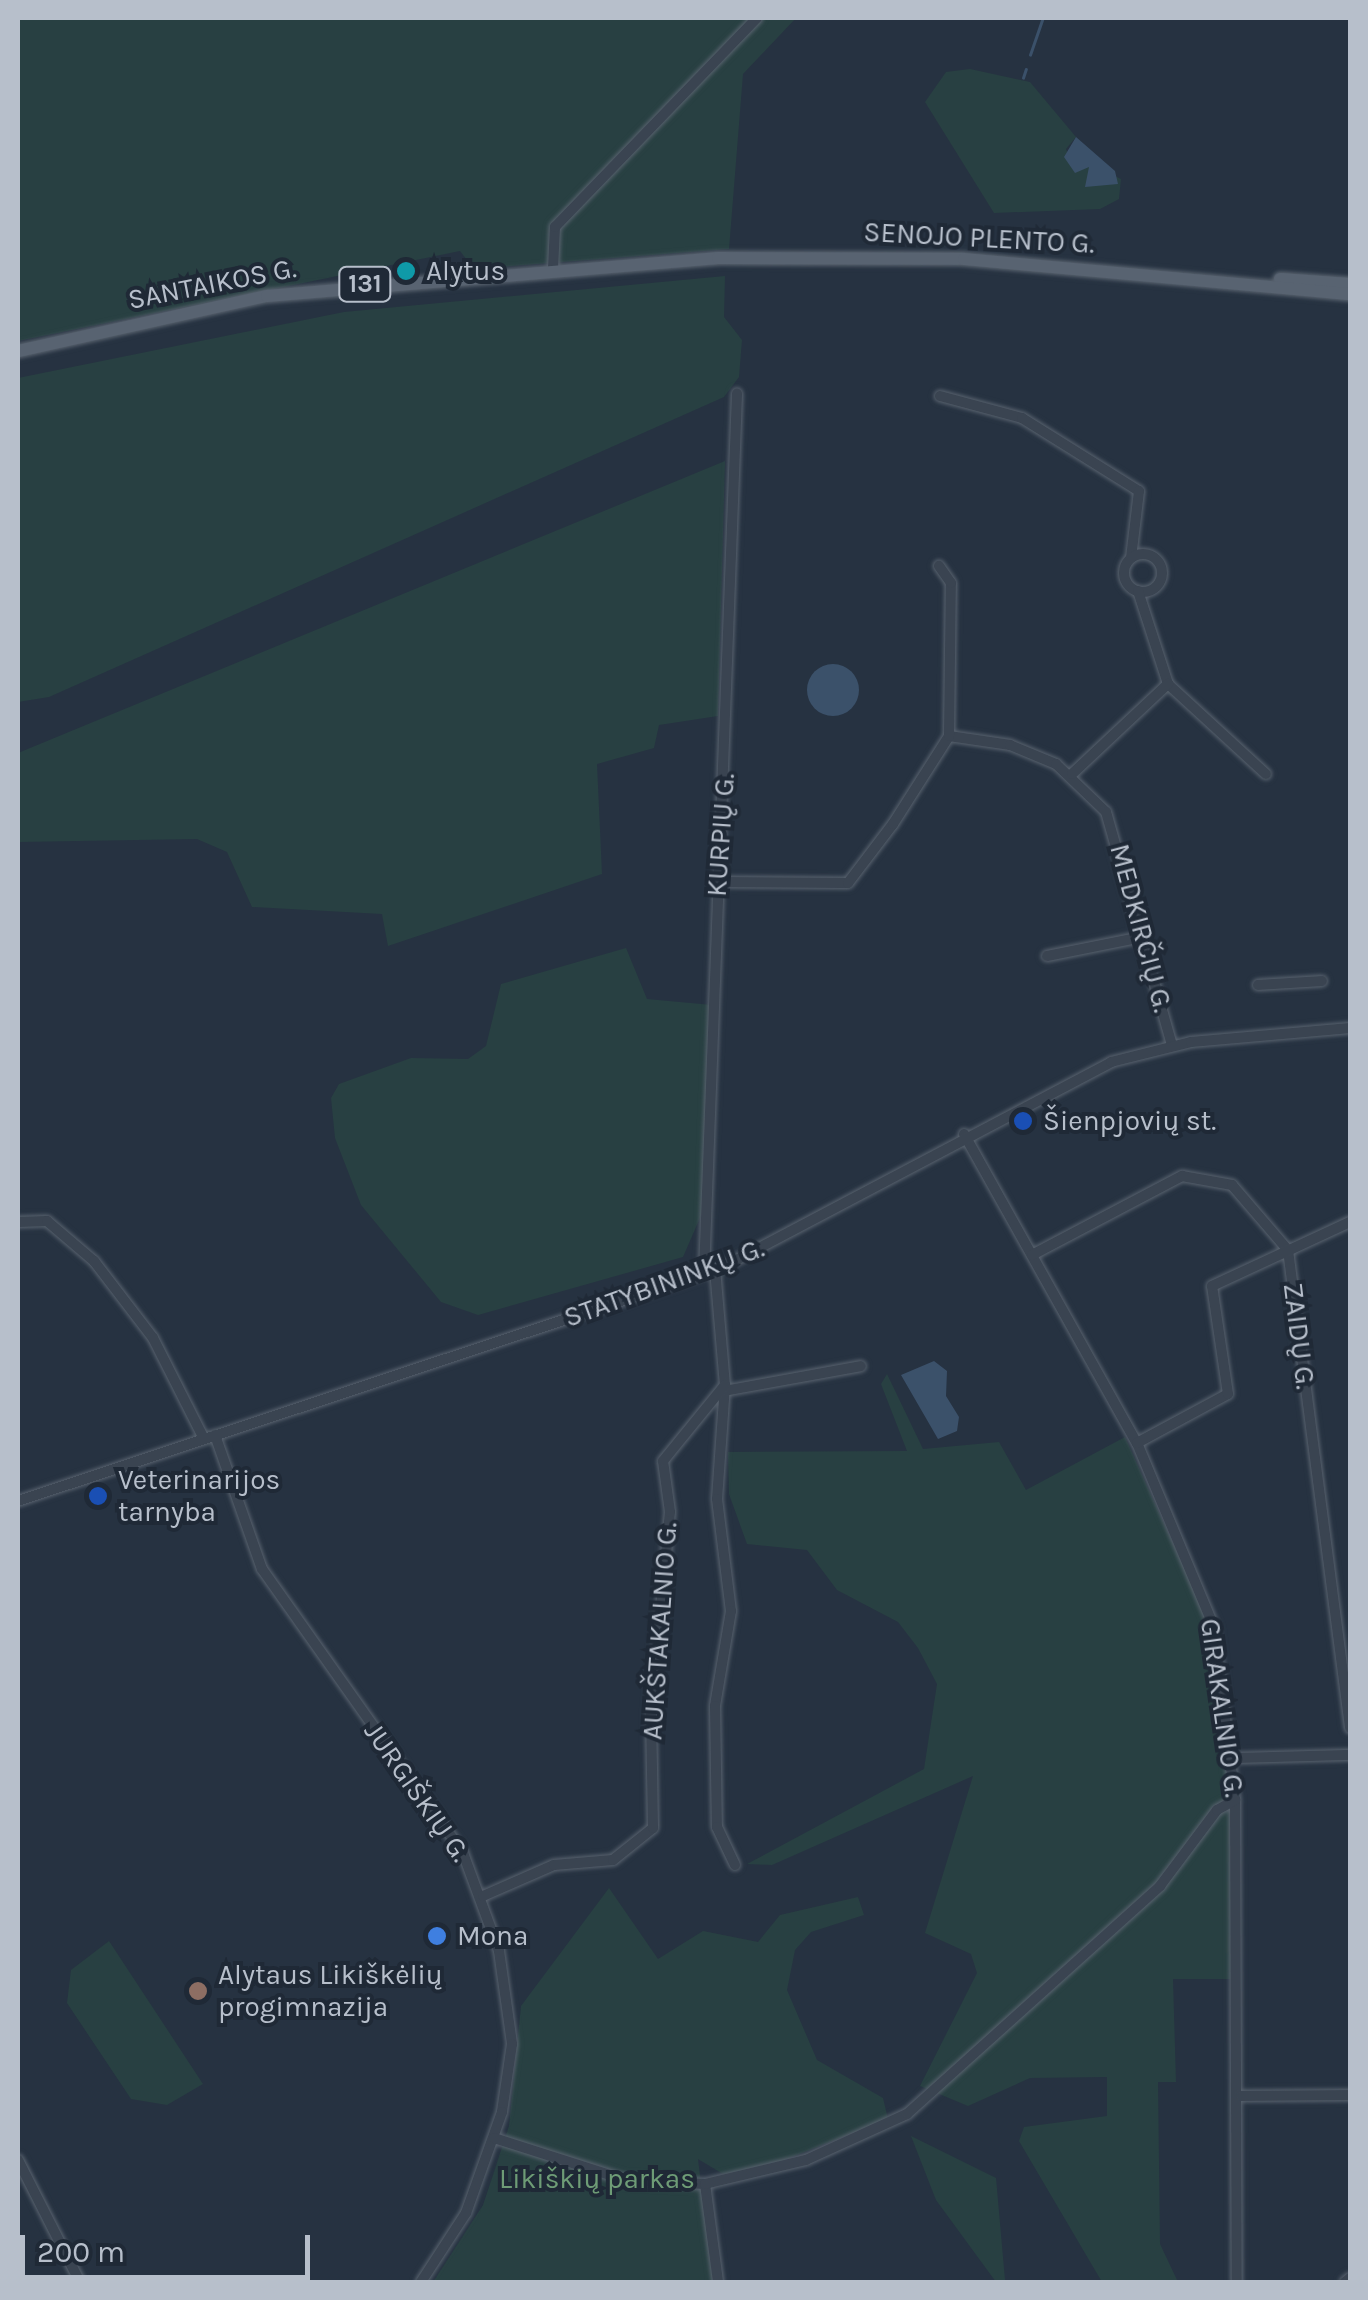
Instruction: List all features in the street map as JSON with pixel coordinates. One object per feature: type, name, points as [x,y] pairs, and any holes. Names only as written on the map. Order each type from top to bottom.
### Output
[{"type":"main road","name":"SANTAIKOS G.","points":[[18,351],[267,296],[718,258]]},
{"type":"main road","name":"SENOJO PLENTO G.","points":[[718,258],[964,259],[1350,284]]},
{"type":"main road","name":"SENOJO PLENTO G.","points":[[1237,279],[1350,294]]},
{"type":"street","points":[[554,269],[554,226],[758,18]]},
{"type":"street","name":"KURPIŲ G.","points":[[710,1271],[699,1240],[715,1166],[717,882],[737,394]]},
{"type":"street","points":[[940,396],[1022,418],[1139,490],[1126,580],[1138,591],[1168,684],[1266,774]]},
{"type":"street","points":[[1132,558],[1148,555],[1162,572],[1155,587],[1138,591]]},
{"type":"street","points":[[717,882],[848,883],[950,736],[951,583],[939,566]]},
{"type":"street","points":[[1072,774],[1168,684]]},
{"type":"street","name":"MEDKIRČIŲ G.","points":[[950,736],[1010,745],[1072,774],[1115,829],[1172,1046]]},
{"type":"street","points":[[1047,956],[1142,937]]},
{"type":"street","points":[[1258,985],[1322,981]]},
{"type":"street","name":"STATYBININKŲ G.","points":[[18,1501],[710,1271],[1065,1081],[1172,1046],[1350,1028]]},
{"type":"street","name":"GIRAKALNIO G.","points":[[964,1134],[1137,1444],[1206,1597],[1236,1800],[1240,2096],[1237,2282]]},
{"type":"street","name":"ZAIDŲ G.","points":[[1032,1255],[1182,1176],[1232,1185],[1288,1250],[1350,1728]]},
{"type":"street","name":"JURGIŠKIŲ G.","points":[[18,1222],[34,1218],[62,1232],[124,1299],[209,1437],[267,1578],[434,1808],[482,1896],[511,2017],[494,2138],[466,2213],[421,2282]]},
{"type":"street","points":[[1137,1444],[1228,1394],[1212,1286],[1350,1222]]},
{"type":"street","name":"AUKŠTAKALNIO G.","points":[[710,1271],[725,1388],[717,1499],[731,1611],[714,1706],[716,1783],[719,1843],[735,1865]]},
{"type":"street","points":[[725,1388],[861,1366]]},
{"type":"street","name":"AUKŠTAKALNIO G.","points":[[482,1896],[554,1865],[613,1860],[652,1828],[651,1716],[670,1512],[663,1461],[725,1388]]},
{"type":"street","points":[[1232,1758],[1350,1755]]},
{"type":"street","points":[[494,2138],[626,2180],[705,2184],[806,2160],[908,2114],[1160,1886],[1217,1810],[1236,1800]]},
{"type":"street","points":[[1240,2096],[1350,2095]]},
{"type":"street","points":[[18,2160],[80,2282]]},
{"type":"street","points":[[705,2184],[718,2282]]},
{"type":"green space","points":[[18,18],[796,18],[743,74],[729,249],[474,269],[460,251],[18,341]]},
{"type":"green space","points":[[970,69],[1030,82],[1076,137],[1066,149],[1075,172],[1085,162],[1121,179],[1119,199],[1100,209],[994,213],[925,102],[946,72]]},
{"type":"green space","points":[[725,276],[724,317],[742,340],[739,377],[724,397],[49,697],[18,702],[18,378],[344,312]]},
{"type":"green space","points":[[725,461],[718,716],[659,725],[654,748],[597,764],[602,874],[388,946],[382,914],[252,907],[227,852],[197,839],[18,842],[18,753]]},
{"type":"green space","points":[[626,948],[647,999],[712,1005],[706,1204],[683,1257],[478,1315],[441,1302],[361,1205],[335,1138],[331,1098],[339,1084],[411,1058],[468,1059],[486,1046],[501,984]]},
{"type":"green space","points":[[887,1374],[923,1449],[999,1442],[1026,1490],[1125,1437],[1208,1621],[1229,1773],[1233,1979],[1173,1979],[1176,2082],[1158,2082],[1160,2244],[1178,2282],[1102,2282],[1019,2141],[1024,2127],[1107,2116],[1107,2077],[1030,2078],[968,2106],[920,2086],[977,1973],[971,1954],[925,1933],[973,1776],[772,1865],[747,1864],[924,1769],[937,1684],[918,1648],[898,1622],[837,1590],[807,1550],[747,1544],[729,1494],[728,1452],[907,1451],[881,1384]]},
{"type":"green space","name":"Likiškių parkas","points":[[609,1888],[658,1959],[703,1931],[758,1942],[780,1915],[858,1897],[864,1915],[811,1932],[795,1950],[787,1990],[817,2060],[883,2098],[888,2119],[769,2166],[723,2174],[698,2159],[713,2282],[433,2282],[483,2205],[509,2126],[521,2006]]},
{"type":"green space","points":[[109,1941],[203,2084],[167,2105],[131,2099],[67,2003],[71,1970]]},
{"type":"green space","points":[[911,2136],[996,2178],[1005,2280],[996,2282],[936,2200]]},
{"type":"water","points":[[1076,137],[1115,171],[1118,184],[1085,187],[1089,167],[1075,173],[1064,157]]},
{"type":"water","points":[[833,664],[851,672],[859,690],[851,708],[833,716],[815,708],[807,690],[815,672]]},
{"type":"water","points":[[934,1361],[947,1371],[946,1396],[959,1417],[957,1431],[938,1439],[901,1375]]},
{"type":"waterway","points":[[1030,55],[1043,18]]},
{"type":"waterway","points":[[1023,78],[1026,69]]},
{"type":"place","name":"Alytus","points":[[406,271]]},
{"type":"place","name":"Šienpjovių st.","points":[[1023,1121]]},
{"type":"place","name":"Veterinarijos tarnyba","points":[[98,1496]]},
{"type":"place","name":"Mona","points":[[437,1936]]},
{"type":"place","name":"Alytaus Likiškėlių progimnazija","points":[[198,1991]]}]
